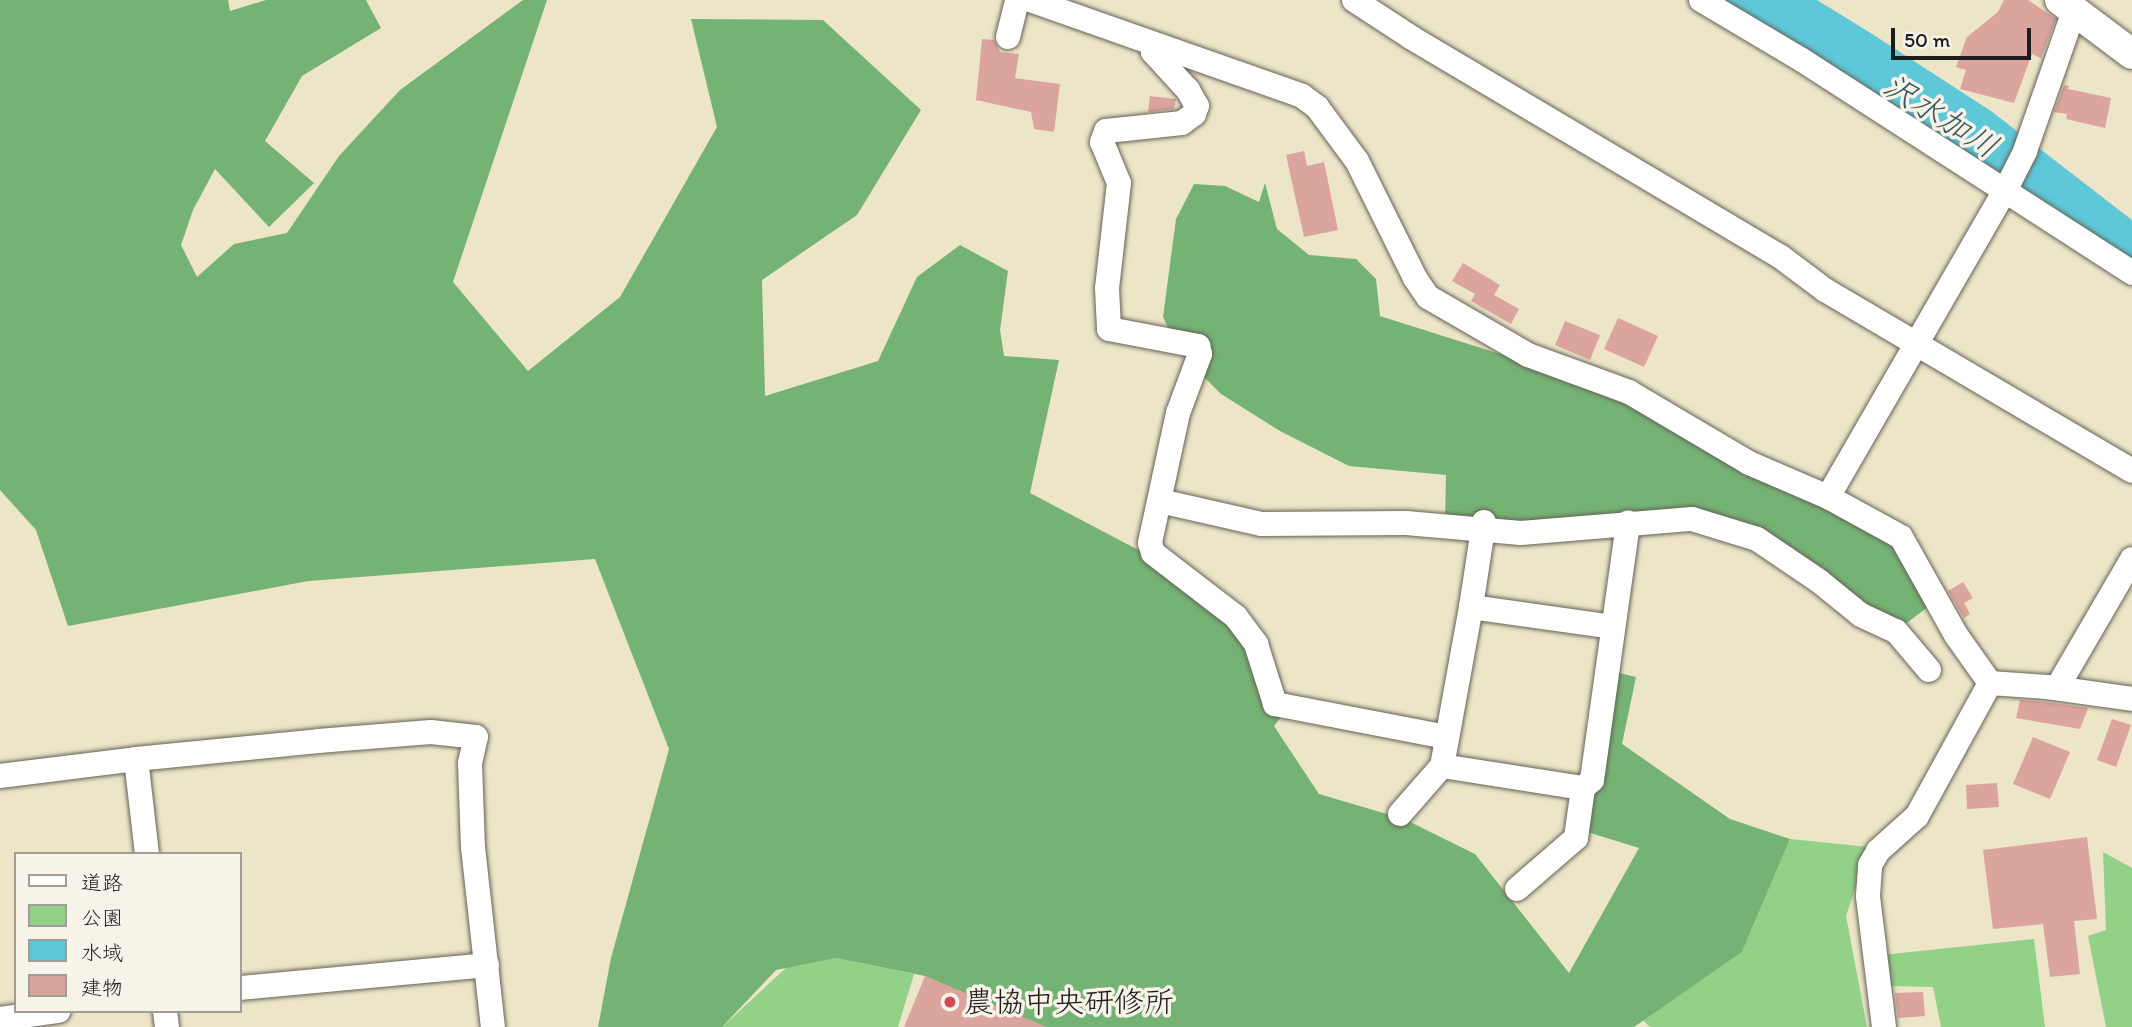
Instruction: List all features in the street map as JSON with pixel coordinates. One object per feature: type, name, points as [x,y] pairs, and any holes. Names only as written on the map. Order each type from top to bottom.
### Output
[{"type":"main road","points":[[2067,6],[2132,54]]},
{"type":"street","points":[[1008,37],[1017,0]]},
{"type":"street","points":[[1030,0],[1279,86],[1317,107],[1357,161],[1415,278],[1429,297],[1528,355],[1629,392],[1749,463],[1828,498],[1901,537],[1956,635],[1990,683]]},
{"type":"street","points":[[1354,0],[1412,38],[1781,257],[1825,290],[2132,471]]},
{"type":"street","points":[[1701,0],[1802,60],[2006,189],[2132,273]]},
{"type":"street","points":[[1828,498],[1875,411],[1918,344],[2006,189],[2025,151],[2067,6]]},
{"type":"street","points":[[1152,44],[1153,52],[1188,90],[1197,106],[1194,114],[1182,123],[1106,131],[1102,142],[1119,183],[1107,288],[1109,329],[1198,346],[1200,355],[1178,414],[1150,543],[1153,553],[1236,617],[1256,644],[1275,704],[1447,737]]},
{"type":"street","points":[[1160,501],[1261,524],[1406,523],[1484,526],[1521,533],[1692,519],[1757,539],[1819,581],[1861,615],[1896,631],[1929,670]]},
{"type":"street","points":[[1517,889],[1576,838],[1583,788],[1592,780],[1628,523]]},
{"type":"street","points":[[1400,814],[1442,766],[1484,526]]},
{"type":"street","points":[[2057,688],[2132,559]]},
{"type":"street","points":[[1471,607],[1613,627]]},
{"type":"street","points":[[1990,683],[2057,688],[2132,699]]},
{"type":"street","points":[[1884,1027],[1868,897],[1870,865],[1878,851],[1917,816],[1990,683]]},
{"type":"street","points":[[0,776],[136,758],[431,732],[476,737],[470,763],[473,847],[493,1027]]},
{"type":"street","points":[[136,758],[147,852]]},
{"type":"street","points":[[1442,766],[1583,788]]},
{"type":"street","points":[[242,988],[487,965]]},
{"type":"street","points":[[0,1019],[44,1013]]},
{"type":"green space","points":[[0,0],[228,0],[230,11],[266,0],[366,0],[381,28],[302,76],[265,141],[314,183],[269,227],[215,169],[193,210],[181,245],[197,277],[234,244],[287,233],[339,156],[400,90],[523,0],[547,0],[453,282],[528,371],[620,297],[717,127],[691,19],[823,20],[921,110],[857,215],[762,280],[765,396],[878,361],[917,277],[960,245],[1008,271],[1000,330],[1004,356],[1059,360],[1030,493],[1188,576],[1261,639],[1280,676],[1285,712],[1274,726],[1319,794],[1404,819],[1475,854],[1569,973],[1639,848],[1584,831],[1612,671],[1636,677],[1622,744],[1730,819],[1790,839],[1742,952],[1634,1027],[1035,1027],[925,976],[836,958],[776,970],[722,1027],[598,1027],[611,958],[669,749],[595,559],[308,581],[68,626],[36,530],[0,490]]},
{"type":"green space","points":[[1265,183],[1277,229],[1309,255],[1356,259],[1376,279],[1380,316],[1592,383],[1892,533],[1928,607],[1896,631],[1731,521],[1445,520],[1446,475],[1349,466],[1280,431],[1221,394],[1201,374],[1172,336],[1163,317],[1176,219],[1194,184],[1225,186],[1259,202]]},
{"type":"green space","points":[[1790,839],[1869,847],[1846,916],[1867,1027],[1650,1027],[1643,1020],[1742,952]]},
{"type":"green space","points":[[2103,852],[2132,868],[2132,1027],[2106,1027],[2088,936],[2106,930]]},
{"type":"green space","points":[[2034,939],[2045,1027],[1941,1027],[1933,987],[1889,986],[1882,955]]},
{"type":"green space","points":[[836,958],[914,974],[898,1027],[722,1027],[787,967]]},
{"type":"water","name":"沢水加川","points":[[1712,0],[1817,0],[1869,32],[1991,111],[2132,220],[2132,263]]},
{"type":"building","points":[[2004,0],[2028,0],[2056,19],[2041,58],[2032,54],[2014,103],[1960,89],[1966,70],[1956,67],[1967,37],[1998,12]]},
{"type":"building","points":[[982,39],[994,40],[1000,52],[1019,54],[1015,78],[1060,84],[1054,132],[1034,129],[1031,112],[976,100]]},
{"type":"building","points":[[2064,85],[2069,86],[2068,89],[2111,98],[2105,128],[2066,119],[2067,114],[2054,112]]},
{"type":"building","points":[[1150,96],[1176,99],[1174,109],[1148,112]]},
{"type":"building","points":[[1304,151],[1307,166],[1324,162],[1338,230],[1304,237],[1286,155]]},
{"type":"building","points":[[1463,263],[1500,285],[1494,295],[1519,309],[1511,324],[1471,301],[1475,294],[1452,281]]},
{"type":"building","points":[[1618,318],[1658,336],[1644,367],[1604,349]]},
{"type":"building","points":[[1565,321],[1600,335],[1590,360],[1555,345]]},
{"type":"building","points":[[1963,582],[1973,598],[1964,603],[1970,614],[1964,618],[1948,591]]},
{"type":"building","points":[[2020,700],[2088,708],[2080,729],[2016,718]]},
{"type":"building","points":[[2112,719],[2131,725],[2116,767],[2097,760]]},
{"type":"building","points":[[2033,737],[2070,752],[2050,799],[2013,784]]},
{"type":"building","points":[[1997,783],[1999,807],[1967,809],[1966,785]]},
{"type":"building","points":[[2087,837],[2097,919],[2074,921],[2080,974],[2050,977],[2043,924],[1993,929],[1983,850]]},
{"type":"building","name":"農協中央研修所","points":[[925,976],[1047,1027],[904,1027]]},
{"type":"building","points":[[1923,992],[1925,1016],[1898,1018],[1895,993]]},
{"type":"place","name":"農協中央研修所","points":[[950,1002]]}]
